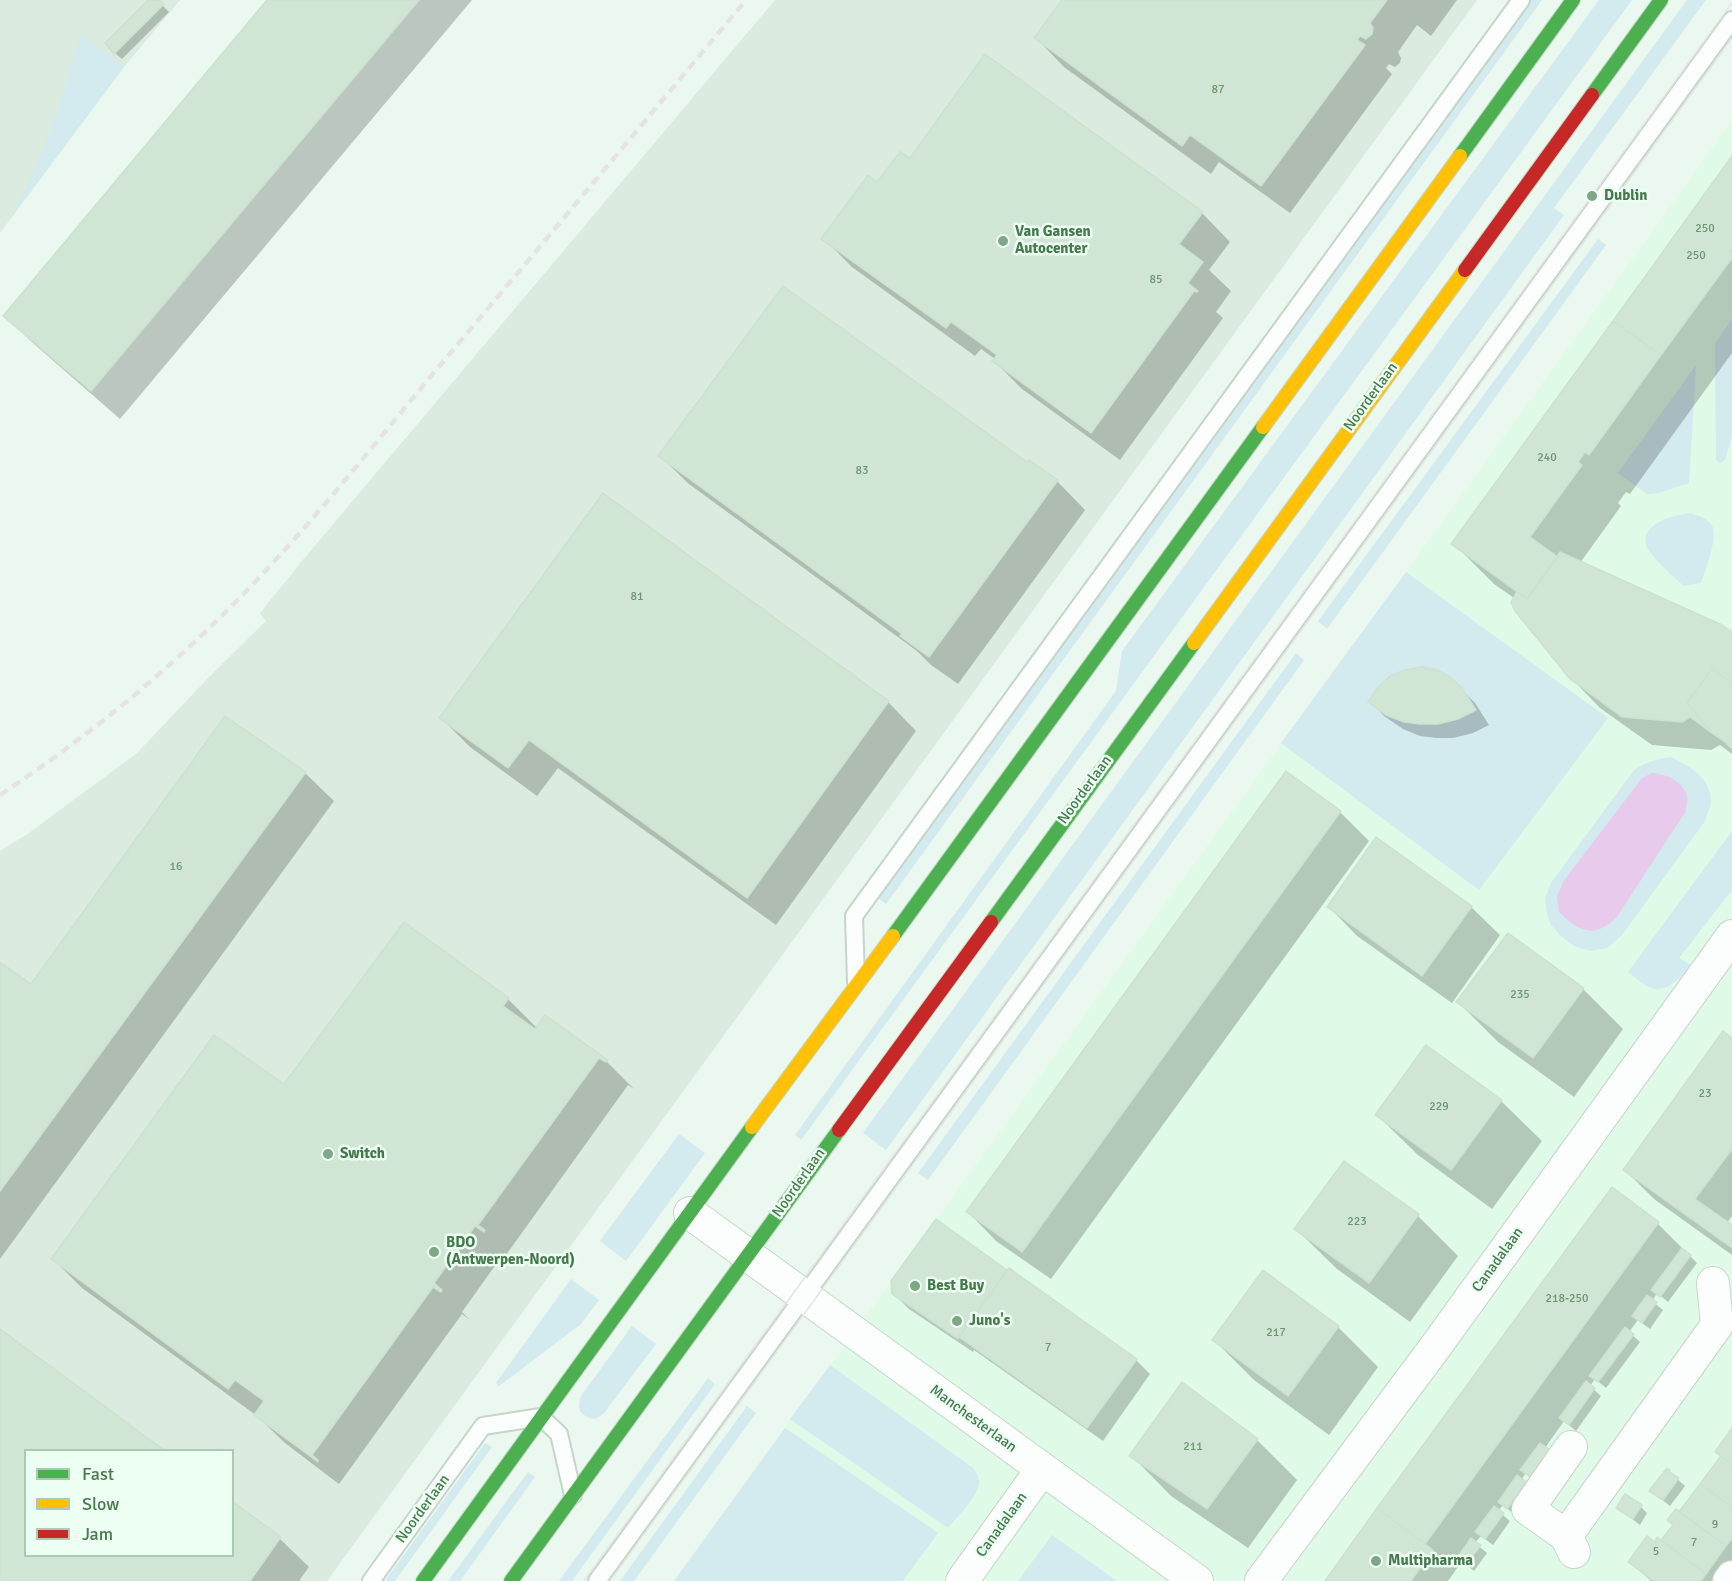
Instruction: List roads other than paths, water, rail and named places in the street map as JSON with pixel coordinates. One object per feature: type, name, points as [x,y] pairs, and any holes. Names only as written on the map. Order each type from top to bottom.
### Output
[{"type":"main road","points":[[423,1581],[1573,0]]},
{"type":"main road","name":"Noorderlaan","points":[[510,1581],[1661,0]]},
{"type":"street","name":"Canadalaan","points":[[1261,1581],[1449,1328],[1732,936]]},
{"type":"street","name":"Manchesterlaan","points":[[690,1213],[1197,1581]]},
{"type":"street","points":[[1571,1448],[1528,1509],[1570,1544],[1717,1325],[1713,1283]]},
{"type":"street","name":"Canadalaan","points":[[962,1581],[1042,1469]]},
{"type":"street","points":[[1729,1581],[1732,1577]]},
{"type":"lane","points":[[856,985],[854,916],[1521,0]]},
{"type":"lane","points":[[597,1581],[1732,20]]},
{"type":"lane","points":[[541,1417],[559,1434],[573,1495]]},
{"type":"lane","name":"Noorderlaan","points":[[371,1581],[483,1426],[541,1417]]},
{"type":"tram line","points":[[584,1581],[1732,3]]},
{"type":"tram line","points":[[610,1581],[1732,38]]},
{"type":"railway","points":[[0,795],[68,748],[132,697],[224,614],[253,584],[326,503],[746,0]]},
{"type":"place","name":"Dublin","points":[[1592,196]]},
{"type":"place","name":"Van Gansen Autocenter","points":[[1003,241]]},
{"type":"place","name":"Switch","points":[[328,1154]]},
{"type":"place","name":"BDO (Antwerpen-Noord)","points":[[434,1252]]},
{"type":"place","name":"Best Buy","points":[[915,1286]]},
{"type":"place","name":"Juno's","points":[[957,1321]]},
{"type":"place","name":"Multipharma","points":[[1376,1561]]}]
